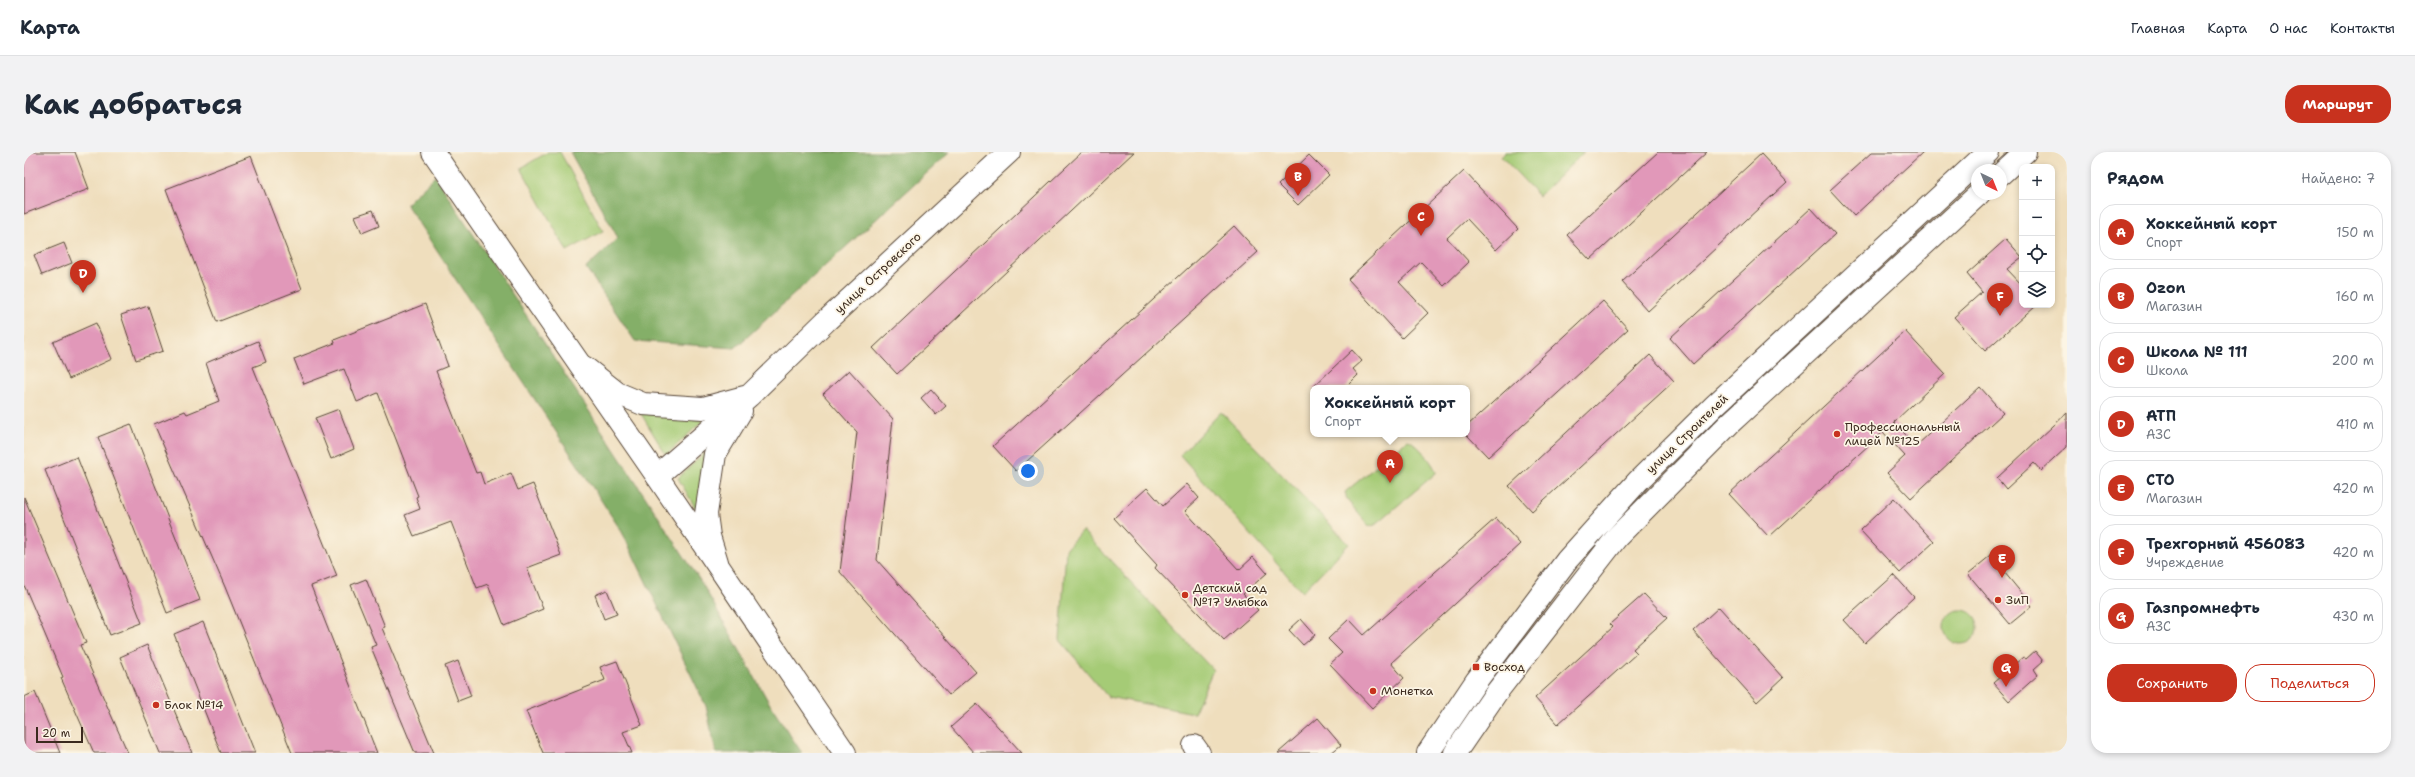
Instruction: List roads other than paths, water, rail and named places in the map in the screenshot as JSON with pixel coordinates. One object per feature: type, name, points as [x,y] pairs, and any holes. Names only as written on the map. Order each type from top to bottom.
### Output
[{"type":"street","points":[[433,152],[657,476],[844,753]]},
{"type":"street","points":[[447,152],[447,162],[456,184]]},
{"type":"street","name":"улица Островского","points":[[749,396],[826,321],[1009,152]]},
{"type":"street","name":"улица Строителей","points":[[1428,753],[1477,680],[1567,560],[1638,481],[1732,390],[1988,152]]},
{"type":"street","points":[[2007,168],[2025,152]]},
{"type":"street","name":"улица Строителей","points":[[1455,753],[1496,693],[1617,537],[1729,424],[1972,200]]},
{"type":"street","points":[[581,365],[617,393],[643,404],[703,408],[749,396]]},
{"type":"street","points":[[657,476],[749,396]]},
{"type":"street","points":[[718,566],[709,536],[706,514],[716,454],[749,396]]},
{"type":"place","name":"Ozon","points":[[1298,196]]},
{"type":"place","name":"Школа № 111","points":[[1421,236]]},
{"type":"place","name":"АТП","points":[[83,293]]},
{"type":"place","name":"Трехгорный 456083","points":[[2000,316]]},
{"type":"place","name":"Профессиональный лицей №125","points":[[1837,434]]},
{"type":"place","name":"Хоккейный корт","points":[[1390,483]]},
{"type":"place","name":"СТО","points":[[2002,578]]},
{"type":"place","name":"Детский сад №17 Улыбка","points":[[1185,595]]},
{"type":"place","name":"ЗиП","points":[[1998,600]]},
{"type":"place","name":"Восход","points":[[1476,667]]},
{"type":"place","name":"Газпромнефть","points":[[2006,687]]},
{"type":"place","name":"Монетка","points":[[1373,691]]},
{"type":"place","name":"Блок №14","points":[[156,705]]}]
